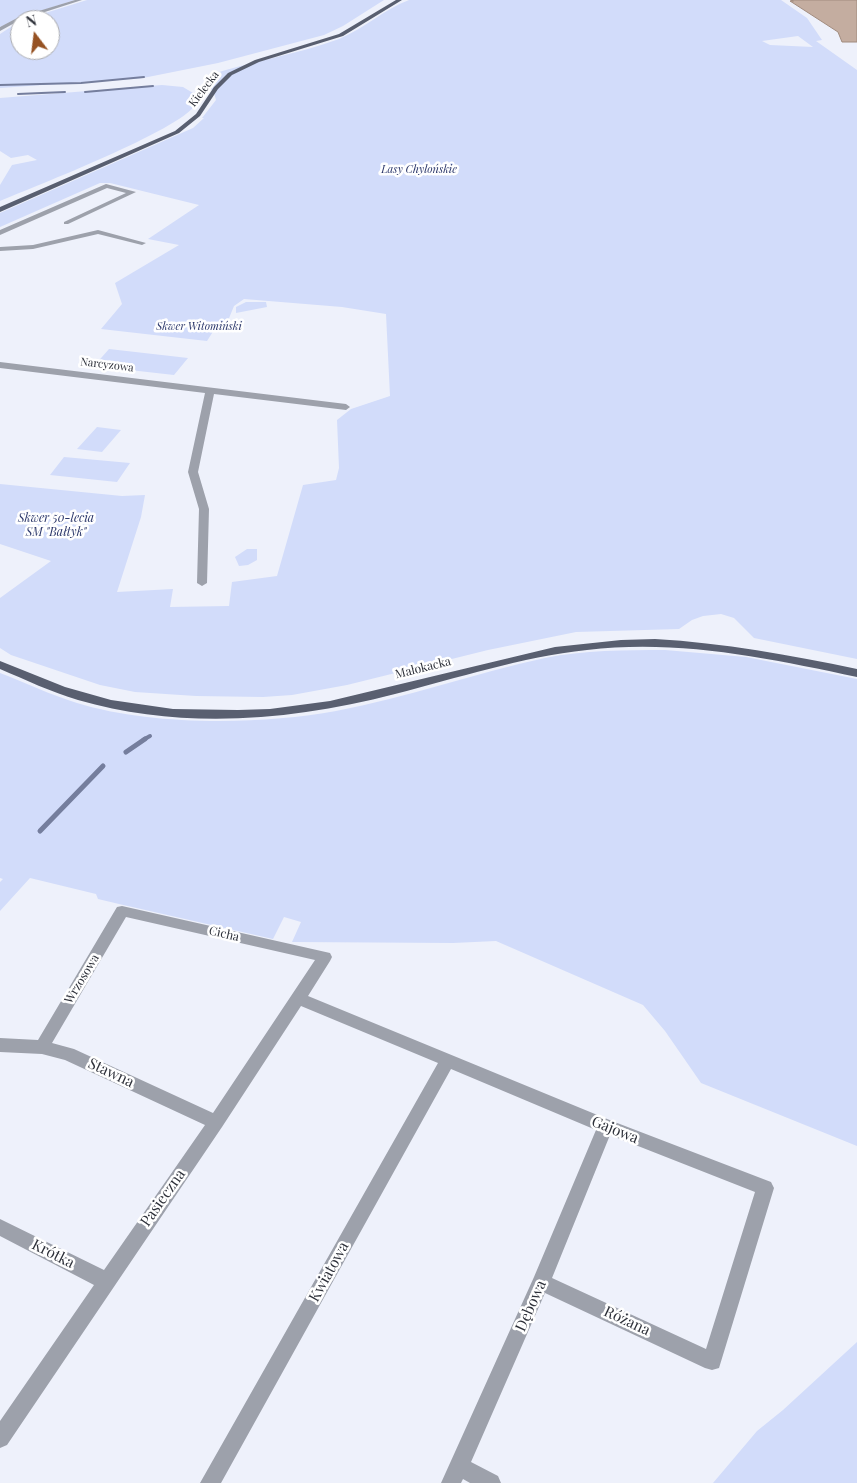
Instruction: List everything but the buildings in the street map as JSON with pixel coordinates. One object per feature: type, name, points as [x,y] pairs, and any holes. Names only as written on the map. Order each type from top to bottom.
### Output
[{"type":"main road","name":"Kielecka","points":[[0,210],[177,132],[198,116],[221,82],[246,65],[342,34],[356,27],[380,9],[400,0]]},
{"type":"main road","name":"Małokacka","points":[[0,665],[65,692],[102,702],[150,710],[222,714],[278,712],[331,705],[513,659],[607,644],[654,642],[726,647],[857,673]]},
{"type":"street","points":[[0,29],[21,18],[80,0]]},
{"type":"street","points":[[0,233],[106,186],[133,192],[66,223]]},
{"type":"street","points":[[0,249],[33,248],[98,232],[142,243]]},
{"type":"street","name":"Narcyzowa","points":[[0,365],[346,407]]},
{"type":"street","points":[[202,583],[204,509],[193,472],[210,390]]},
{"type":"street","name":"Cicha","points":[[122,911],[325,957]]},
{"type":"street","name":"Wrzosowa","points":[[42,1046],[122,911]]},
{"type":"street","name":"Pasieczna","points":[[0,1438],[300,999],[325,957]]},
{"type":"street","name":"Gajowa","points":[[300,999],[606,1126],[765,1188],[712,1361]]},
{"type":"street","name":"Stawna","points":[[0,1045],[42,1046],[83,1061],[216,1122]]},
{"type":"street","name":"Kwiatowa","points":[[210,1483],[448,1060]]},
{"type":"street","name":"Dębowa","points":[[455,1475],[541,1282],[606,1126]]},
{"type":"street","name":"Krótka","points":[[0,1227],[106,1281]]},
{"type":"street","name":"Różana","points":[[541,1282],[712,1361]]},
{"type":"street","points":[[455,1475],[491,1483]]},
{"type":"green space","points":[[0,0],[75,0],[43,10],[10,10],[10,22],[0,27]]},
{"type":"green space","points":[[87,0],[384,0],[343,26],[324,35],[218,63],[143,78],[0,88],[0,34],[10,28],[10,60],[60,60],[60,10],[55,10]]},
{"type":"green space","name":"Lasy Chylońskie","points":[[409,0],[781,0],[807,18],[822,40],[816,41],[857,70],[857,659],[754,638],[734,618],[721,614],[703,616],[692,620],[679,629],[576,632],[488,650],[347,685],[292,695],[263,697],[196,696],[135,692],[100,685],[11,655],[0,648],[0,598],[51,561],[0,544],[0,484],[122,496],[145,495],[141,517],[117,592],[173,589],[170,607],[229,606],[232,582],[277,576],[303,485],[336,480],[339,468],[337,420],[351,409],[390,396],[386,314],[342,307],[244,299],[234,306],[225,328],[214,330],[207,341],[101,329],[122,304],[115,283],[179,245],[148,239],[199,205],[110,183],[100,183],[0,227],[0,213],[193,128],[204,118],[202,118],[216,100],[214,93],[204,79],[207,76],[339,39]],"holes":[[[798,36],[813,47],[770,45],[762,41]]]},
{"type":"green space","points":[[162,85],[183,87],[193,93],[195,105],[184,116],[136,142],[74,171],[0,201],[0,185],[12,165],[37,160],[28,155],[11,158],[0,151],[0,98]]},
{"type":"green space","points":[[246,302],[266,302],[267,307],[236,313],[236,307]]},
{"type":"green space","points":[[109,349],[188,358],[174,375],[94,366]]},
{"type":"green space","points":[[97,427],[121,430],[102,452],[77,449]]},
{"type":"green space","points":[[64,457],[130,463],[117,482],[50,475]]},
{"type":"green space","points":[[247,549],[257,549],[257,560],[248,565],[239,566],[235,557]]},
{"type":"green space","points":[[665,650],[746,657],[857,679],[857,1146],[701,1083],[665,1031],[643,1005],[496,941],[453,943],[292,942],[301,922],[284,917],[273,939],[98,899],[96,894],[30,878],[0,911],[0,882],[3,879],[0,878],[0,673],[67,700],[107,711],[172,719],[240,721],[306,716],[362,706],[519,664],[560,655],[605,651]]},
{"type":"green space","points":[[857,1342],[857,1483],[713,1483],[757,1431],[783,1410]]},
{"type":"waterway","points":[[0,85],[81,83],[144,77]]},
{"type":"waterway","points":[[85,92],[153,86]]},
{"type":"waterway","points":[[18,94],[65,92]]},
{"type":"waterway","points":[[143,740],[150,736]]},
{"type":"waterway","points":[[126,752],[145,739]]},
{"type":"waterway","points":[[40,831],[103,766]]},
{"type":"park label","name":"Skwer Witomiński","points":[[199,327]]},
{"type":"park label","name":"Skwer 50-lecia SM \"Bałtyk\"","points":[[56,525]]}]
